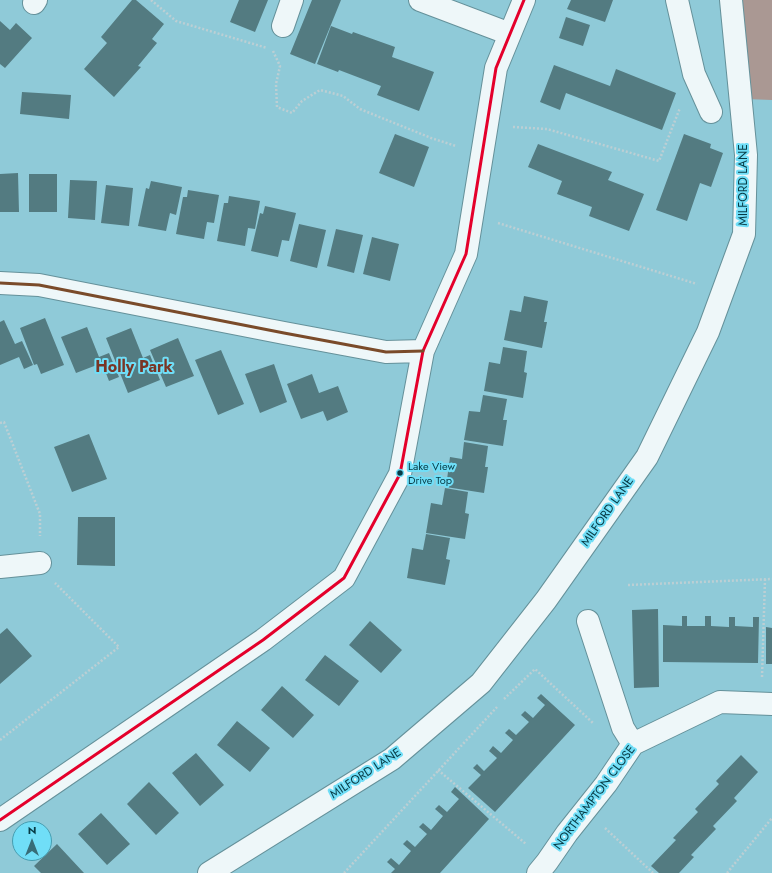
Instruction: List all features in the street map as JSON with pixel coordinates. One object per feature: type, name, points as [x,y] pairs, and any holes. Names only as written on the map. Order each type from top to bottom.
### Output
[{"type":"street","points":[[283,26],[292,0]]},
{"type":"street","points":[[420,0],[510,34]]},
{"type":"street","points":[[0,820],[263,640],[344,578],[400,474],[423,351],[466,254],[496,68],[524,0]]},
{"type":"street","points":[[677,0],[694,74],[711,112]]},
{"type":"street","name":"MILFORD LANE","points":[[209,873],[392,760],[481,683],[546,600],[647,457],[708,332],[744,234],[746,155],[732,0]]},
{"type":"street","points":[[0,283],[39,285],[386,352],[423,351]]},
{"type":"street","points":[[0,567],[40,563]]},
{"type":"street","points":[[588,621],[623,728],[633,744]]},
{"type":"street","name":"NORTHAMPTON CLOSE","points":[[538,873],[567,833],[606,784],[633,744],[720,702],[772,704]]},
{"type":"path","points":[[150,0],[176,21],[273,50],[280,66],[276,84],[277,107],[292,113],[302,101],[320,90],[343,96],[360,109],[431,138],[458,146],[481,159]]},
{"type":"path","points":[[487,125],[547,129],[659,161],[694,74]]},
{"type":"path","points":[[505,224],[723,292]]},
{"type":"path","points":[[0,423],[4,422],[40,514],[41,569],[119,647],[0,740]]},
{"type":"path","points":[[762,650],[765,579]]},
{"type":"path","points":[[628,585],[772,579]]},
{"type":"path","points":[[344,873],[479,725],[535,669],[595,725]]},
{"type":"path","points":[[438,770],[506,828]]},
{"type":"path","points":[[728,873],[772,818]]},
{"type":"path","points":[[602,825],[653,873]]},
{"type":"shaded area","points":[[736,0],[772,0],[772,100],[746,99]]},
{"type":"building","points":[[132,0],[136,0],[164,24],[152,39],[157,43],[138,66],[141,67],[114,97],[84,69],[107,43],[101,37]]},
{"type":"building","points":[[239,0],[268,0],[255,32],[230,22]]},
{"type":"building","points":[[312,0],[341,0],[315,64],[290,54]]},
{"type":"building","points":[[571,0],[613,0],[605,22],[567,9]]},
{"type":"building","points":[[566,17],[590,25],[583,46],[559,38]]},
{"type":"building","points":[[0,21],[10,30],[16,23],[32,38],[5,68],[0,64]]},
{"type":"building","points":[[331,26],[395,47],[392,57],[434,72],[419,111],[377,95],[381,86],[339,70],[338,72],[317,64]]},
{"type":"building","points":[[554,65],[610,86],[616,69],[676,93],[662,130],[566,93],[560,110],[540,102]]},
{"type":"building","points":[[22,92],[71,95],[69,119],[20,114]]},
{"type":"building","points":[[395,134],[429,147],[414,187],[379,173]]},
{"type":"building","points":[[684,134],[711,144],[710,148],[723,153],[711,187],[700,183],[687,221],[656,210]]},
{"type":"building","points":[[538,144],[612,172],[608,180],[644,194],[629,231],[589,216],[592,207],[557,194],[562,181],[528,167]]},
{"type":"building","points":[[18,173],[19,212],[0,212],[0,174]]},
{"type":"building","points":[[29,174],[57,174],[57,212],[29,212]]},
{"type":"building","points":[[70,180],[97,181],[95,220],[68,218]]},
{"type":"building","points":[[151,181],[182,187],[176,215],[170,213],[166,231],[138,226],[146,188],[149,189]]},
{"type":"building","points":[[106,185],[133,188],[129,226],[101,223]]},
{"type":"building","points":[[188,190],[219,195],[214,223],[207,222],[204,239],[176,234],[183,197],[187,197]]},
{"type":"building","points":[[229,196],[260,201],[255,229],[248,228],[245,246],[217,241],[224,203],[228,203]]},
{"type":"building","points":[[265,206],[296,213],[289,241],[282,240],[278,257],[251,251],[260,213],[263,214]]},
{"type":"building","points":[[299,224],[326,230],[317,268],[290,261]]},
{"type":"building","points":[[336,229],[363,235],[354,273],[327,266]]},
{"type":"building","points":[[372,237],[399,244],[390,281],[363,274]]},
{"type":"building","points":[[524,296],[548,301],[544,322],[547,322],[542,348],[504,340],[510,310],[521,312]]},
{"type":"building","points":[[45,318],[64,365],[41,374],[37,364],[34,365],[20,328]]},
{"type":"building","points":[[4,320],[15,344],[22,341],[33,365],[24,369],[19,357],[0,365],[0,322]]},
{"type":"building","points":[[87,327],[99,357],[109,353],[119,377],[109,381],[102,363],[76,373],[61,337]]},
{"type":"building","points":[[131,328],[143,358],[150,355],[160,380],[128,393],[106,338]]},
{"type":"building","points":[[178,338],[194,376],[166,387],[150,350]]},
{"type":"building","points":[[503,347],[527,351],[524,372],[527,373],[523,398],[484,391],[489,362],[500,364]]},
{"type":"building","points":[[221,350],[244,404],[218,415],[195,360]]},
{"type":"building","points":[[274,364],[287,402],[260,413],[245,374]]},
{"type":"building","points":[[312,374],[319,393],[338,386],[348,412],[327,421],[323,411],[301,419],[287,384]]},
{"type":"building","points":[[483,395],[507,399],[503,420],[507,420],[503,446],[464,440],[469,411],[480,412]]},
{"type":"building","points":[[89,434],[107,479],[72,492],[54,447]]},
{"type":"building","points":[[464,442],[488,446],[485,467],[488,467],[484,493],[446,487],[450,457],[462,459]]},
{"type":"building","points":[[445,488],[468,492],[465,513],[469,514],[465,539],[426,533],[431,503],[442,505]]},
{"type":"building","points":[[78,517],[115,517],[115,566],[77,565]]},
{"type":"building","points":[[426,534],[450,538],[446,559],[450,560],[445,585],[407,578],[412,548],[423,550]]},
{"type":"building","points":[[658,609],[659,687],[634,688],[632,610]]},
{"type":"building","points":[[682,616],[687,616],[687,626],[705,626],[705,616],[711,616],[711,626],[729,627],[729,617],[735,617],[735,626],[753,627],[753,617],[759,617],[758,663],[663,662],[663,625],[682,626]]},
{"type":"building","points":[[370,621],[402,650],[381,673],[349,645]]},
{"type":"building","points":[[766,627],[772,628],[772,664],[766,664]]},
{"type":"building","points":[[7,628],[32,656],[0,684],[0,634]]},
{"type":"building","points":[[325,655],[359,681],[339,706],[305,680]]},
{"type":"building","points":[[282,686],[314,715],[293,738],[261,710]]},
{"type":"building","points":[[541,694],[575,725],[495,812],[468,788],[481,775],[473,768],[477,764],[484,771],[497,758],[489,751],[493,746],[501,753],[513,740],[505,733],[509,729],[516,735],[529,722],[521,715],[525,711],[533,718],[545,705],[537,698]]},
{"type":"building","points":[[237,721],[270,748],[250,772],[217,745]]},
{"type":"building","points":[[196,753],[224,785],[200,806],[172,773]]},
{"type":"building","points":[[741,755],[758,772],[734,798],[737,801],[713,826],[716,829],[691,855],[694,857],[679,873],[659,873],[651,866],[676,840],[673,838],[698,812],[695,809],[719,784],[716,781]]},
{"type":"building","points":[[149,782],[179,813],[156,835],[127,804]]},
{"type":"building","points":[[455,787],[489,819],[440,873],[391,873],[395,869],[387,862],[391,858],[399,865],[411,851],[403,844],[407,840],[415,847],[427,834],[419,827],[423,823],[431,830],[443,816],[435,809],[439,805],[447,812],[459,799],[451,792]]},
{"type":"building","points":[[101,813],[130,844],[107,865],[78,834]]},
{"type":"building","points":[[57,844],[84,873],[41,873],[34,866],[39,861],[52,861],[52,849]]},
{"type":"transit line","points":[[0,820],[263,640],[344,578],[400,474],[423,351],[466,254],[496,68],[524,0]]},
{"type":"transit line","points":[[0,283],[39,285],[386,352],[423,351]]},
{"type":"place","name":"Lake View Drive Top","points":[[400,473]]},
{"type":"district","name":"Holly Park","points":[[134,368]]}]
